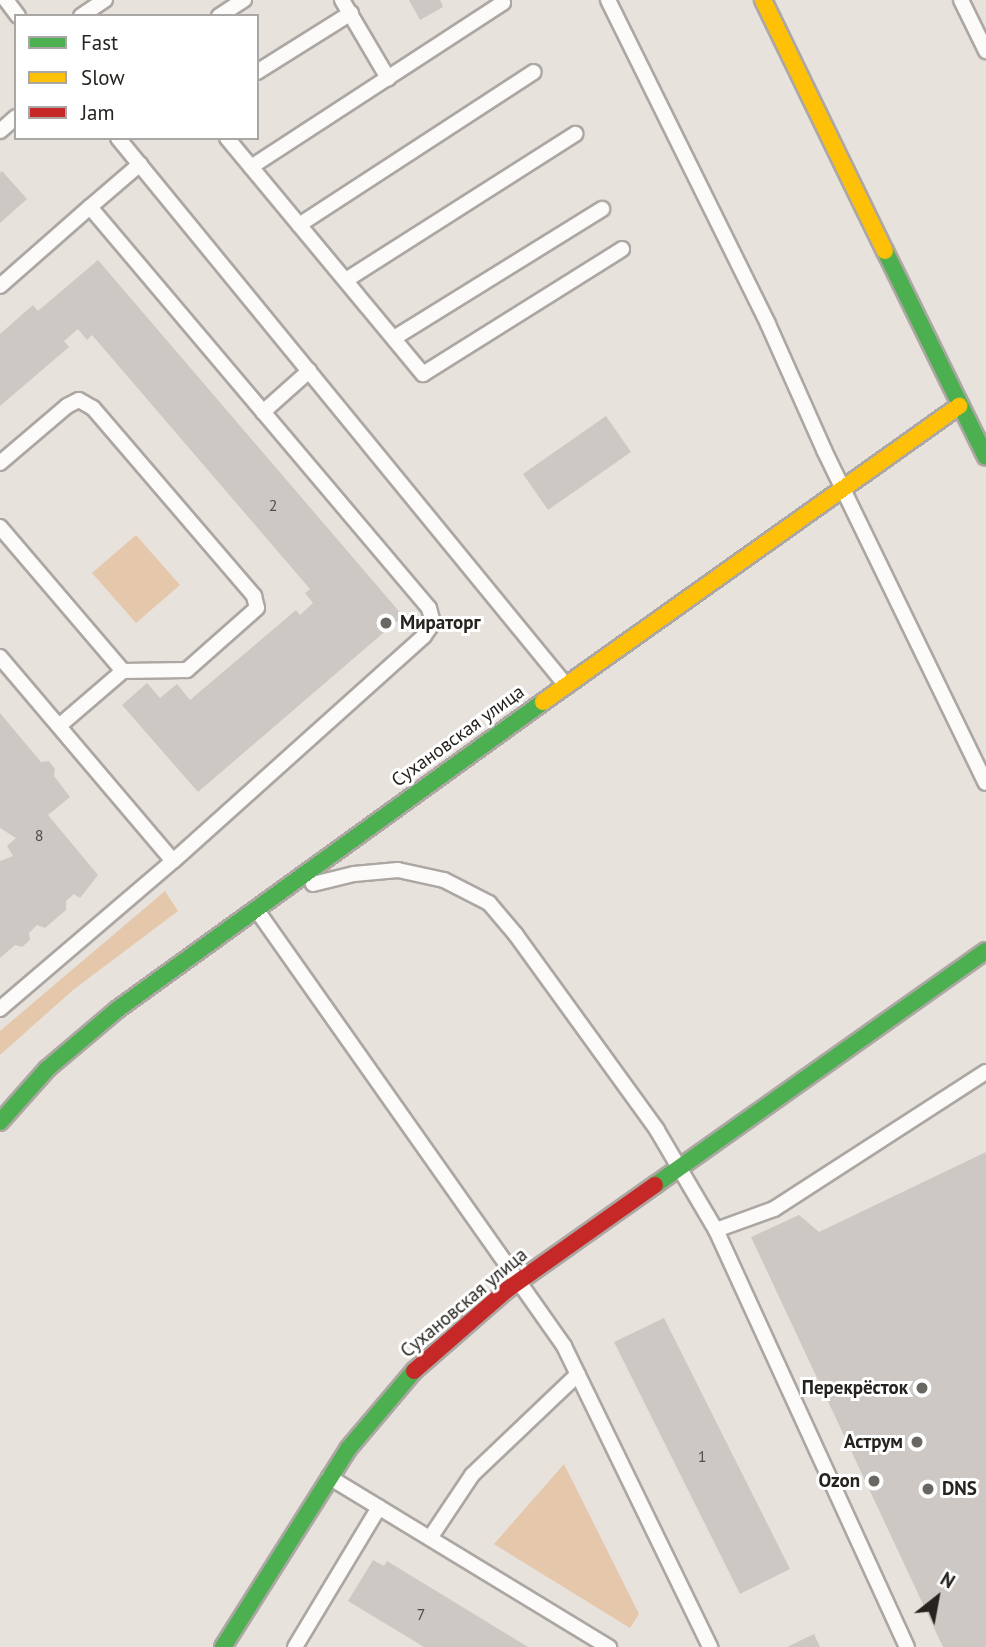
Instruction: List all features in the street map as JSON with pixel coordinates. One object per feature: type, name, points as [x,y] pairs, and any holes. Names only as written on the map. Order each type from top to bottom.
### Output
[{"type":"street","points":[[763,0],[986,457]]},
{"type":"street","name":"Сухановская улица","points":[[0,1122],[47,1069],[118,1009],[841,486],[959,406]]},
{"type":"street","name":"Сухановская улица","points":[[223,1647],[329,1477],[418,1366],[519,1282],[680,1171],[986,951]]},
{"type":"lane","points":[[84,14],[105,0]]},
{"type":"lane","points":[[222,14],[243,0]]},
{"type":"lane","points":[[342,0],[388,78]]},
{"type":"lane","points":[[608,0],[768,324],[841,486],[986,783]]},
{"type":"lane","points":[[961,0],[986,51]]},
{"type":"lane","points":[[251,167],[503,3]]},
{"type":"lane","points":[[259,71],[351,13]]},
{"type":"lane","points":[[299,225],[534,72]]},
{"type":"lane","points":[[0,131],[14,119]]},
{"type":"lane","points":[[345,280],[575,134]]},
{"type":"lane","points":[[120,140],[565,684]]},
{"type":"lane","points":[[229,140],[423,374],[622,249]]},
{"type":"lane","points":[[0,286],[140,164]]},
{"type":"lane","points":[[0,1009],[173,861],[425,636],[433,623],[429,608],[90,207]]},
{"type":"lane","points":[[394,338],[602,209]]},
{"type":"lane","points":[[263,412],[309,371]]},
{"type":"lane","points":[[0,463],[79,400],[93,408],[254,596],[257,608],[251,618],[187,670],[123,671],[59,726]]},
{"type":"lane","points":[[0,527],[123,671]]},
{"type":"lane","points":[[0,657],[173,861]]},
{"type":"lane","points":[[274,894],[354,874],[398,870],[444,880],[489,903],[605,1055],[716,1230],[907,1647]]},
{"type":"lane","points":[[255,908],[564,1346],[710,1647]]},
{"type":"lane","points":[[716,1230],[774,1209],[986,1072]]},
{"type":"lane","points":[[430,1538],[472,1475],[578,1374]]},
{"type":"lane","points":[[329,1477],[609,1647]]},
{"type":"lane","points":[[295,1647],[379,1507]]},
{"type":"shaded area","points":[[136,535],[180,585],[136,623],[92,573]]},
{"type":"shaded area","points":[[165,891],[178,911],[73,990],[0,1055],[0,1031]]},
{"type":"shaded area","points":[[564,1464],[639,1614],[630,1628],[494,1544]]},
{"type":"building","points":[[409,0],[440,0],[443,7],[420,20]]},
{"type":"building","points":[[2,171],[27,199],[0,223],[0,173]]},
{"type":"building","points":[[98,260],[403,616],[198,792],[122,705],[147,683],[160,698],[177,684],[190,700],[296,610],[300,615],[313,603],[305,593],[310,589],[92,335],[87,340],[78,329],[64,341],[69,347],[0,406],[0,334],[33,305],[38,311]]},
{"type":"building","points":[[606,416],[631,452],[548,510],[523,474]]},
{"type":"building","points":[[0,713],[41,762],[49,761],[55,769],[54,776],[70,797],[48,815],[98,875],[80,898],[74,894],[66,901],[66,910],[45,928],[37,925],[29,933],[30,940],[22,947],[15,945],[0,958],[0,861],[13,856],[7,846],[16,838],[0,828]]},
{"type":"building","name":"Аструм","points":[[986,1152],[986,1647],[943,1647],[751,1237],[799,1215],[819,1232]]},
{"type":"building","points":[[664,1318],[790,1569],[740,1594],[614,1342]]},
{"type":"building","points":[[373,1560],[384,1566],[387,1561],[528,1647],[424,1647],[348,1601]]},
{"type":"building","points":[[814,1634],[820,1647],[787,1647]]},
{"type":"traffic: fast","points":[[885,251],[986,457]]},
{"type":"traffic: fast","points":[[0,1122],[47,1069],[118,1009],[543,702]]},
{"type":"traffic: fast","points":[[655,1185],[986,951]]},
{"type":"traffic: fast","points":[[223,1647],[348,1449],[414,1371]]},
{"type":"traffic: slow","points":[[763,0],[885,251]]},
{"type":"traffic: slow","points":[[543,702],[959,406]]},
{"type":"traffic: jam","points":[[414,1371],[508,1289],[655,1185]]},
{"type":"place","name":"Мираторг","points":[[386,623]]},
{"type":"place","name":"Перекрёсток","points":[[922,1388]]},
{"type":"place","name":"Аструм","points":[[917,1442]]},
{"type":"place","name":"Ozon","points":[[874,1481]]},
{"type":"place","name":"DNS","points":[[928,1489]]}]
